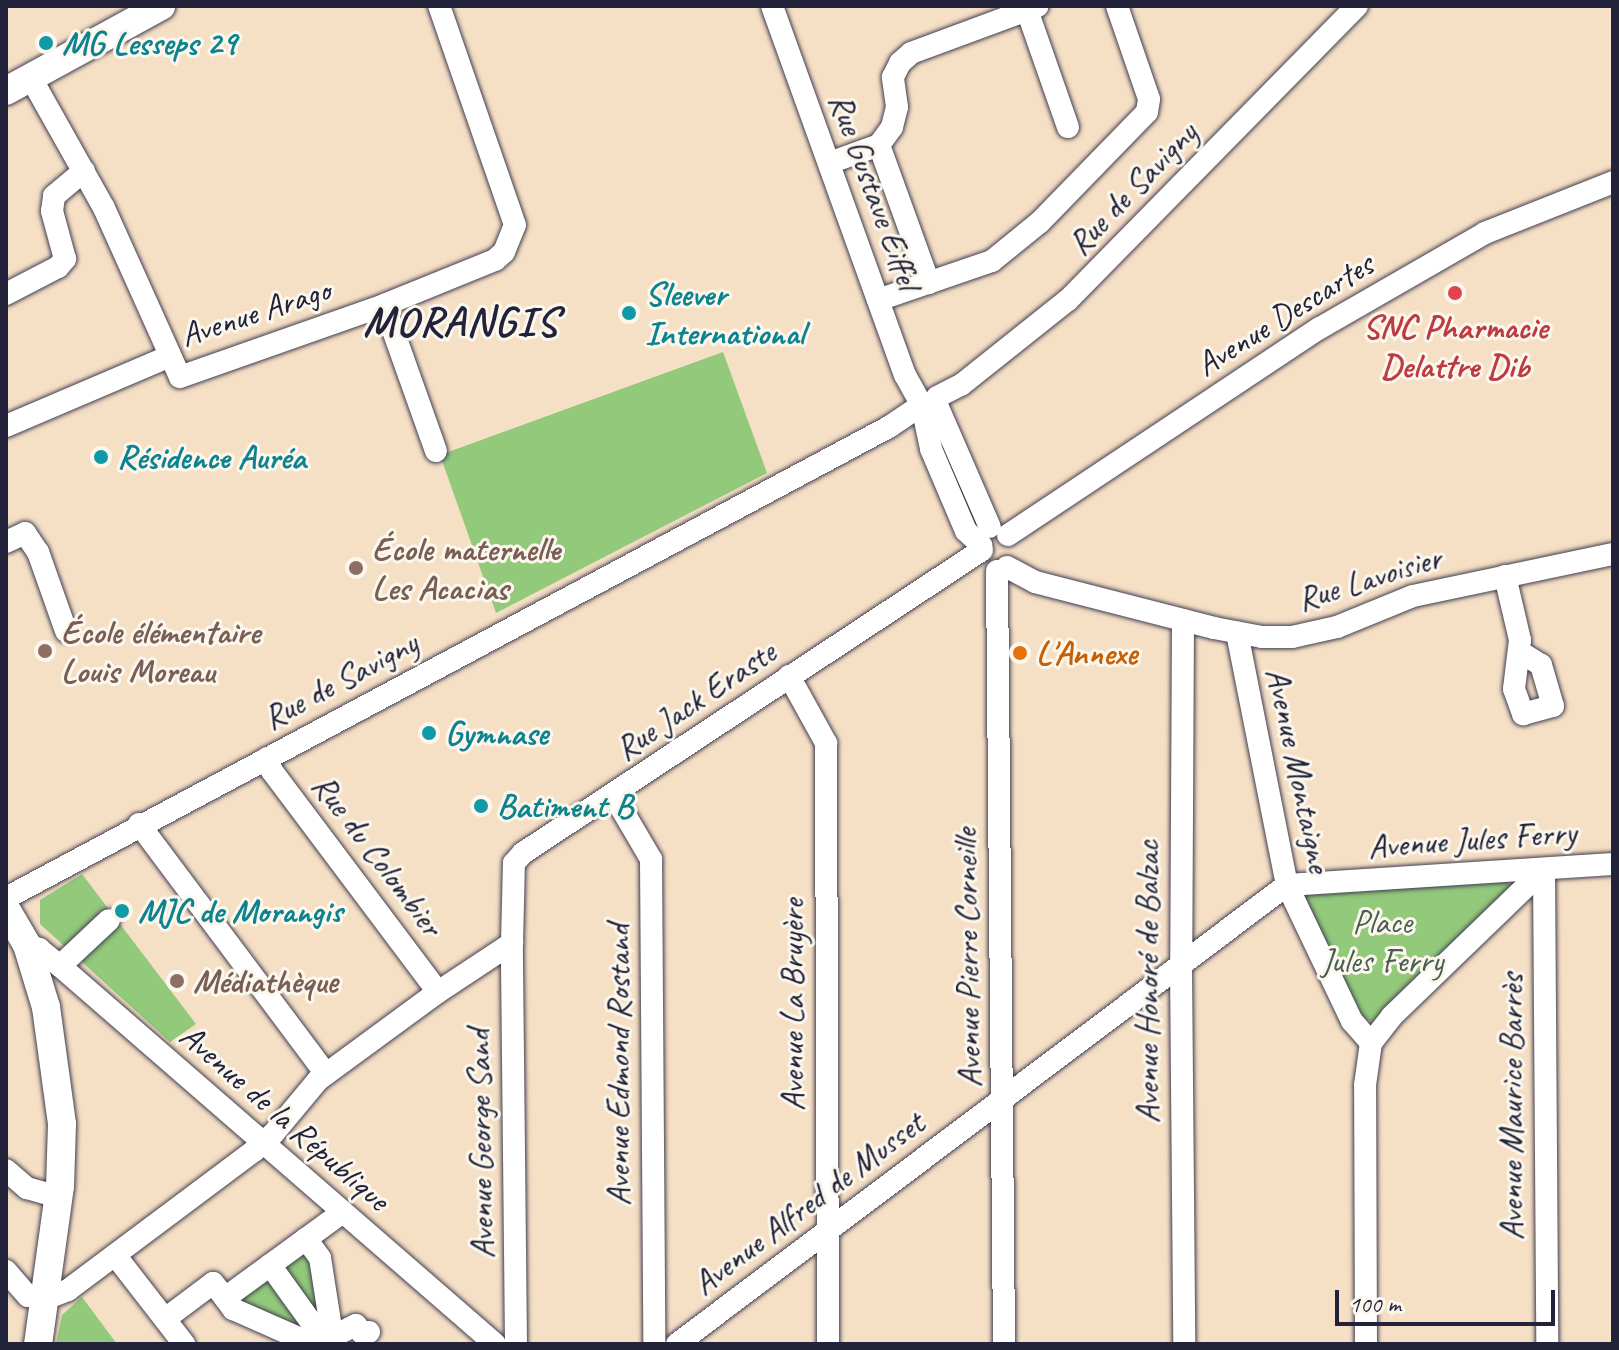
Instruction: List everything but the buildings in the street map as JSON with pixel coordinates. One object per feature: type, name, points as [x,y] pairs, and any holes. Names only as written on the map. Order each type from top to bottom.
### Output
[{"type":"main road","points":[[6,91],[161,6]]},
{"type":"main road","points":[[6,909],[16,942],[50,1024],[63,1156],[38,1344]]},
{"type":"street","name":"Avenue Arago","points":[[31,78],[84,171],[180,377],[384,305],[495,260],[513,238],[515,225],[439,6]]},
{"type":"street","name":"Rue Gustave Eiffel","points":[[772,6],[878,300],[926,403]]},
{"type":"street","points":[[878,300],[992,261],[1040,222],[1147,112],[1149,99],[1117,6]]},
{"type":"street","name":"Rue de Savigny","points":[[6,898],[139,824],[889,427],[961,385],[1068,300],[1357,6]]},
{"type":"street","points":[[829,163],[879,145],[892,127],[897,107],[893,77],[900,63],[911,53],[1032,8],[1068,127]]},
{"type":"street","points":[[879,145],[929,283]]},
{"type":"street","points":[[6,294],[58,267],[65,259],[52,211],[54,196],[84,171]]},
{"type":"street","name":"Avenue Descartes","points":[[990,539],[1320,328],[1485,233],[1613,182]]},
{"type":"street","points":[[384,305],[436,451]]},
{"type":"street","points":[[6,426],[170,356]]},
{"type":"street","points":[[926,403],[931,449],[966,531],[990,539],[987,564],[1002,569]]},
{"type":"street","points":[[6,542],[25,533],[38,552],[66,631]]},
{"type":"street","name":"Avenue Pierre Corneille","points":[[990,539],[1013,553],[1002,569],[1004,1344]]},
{"type":"street","name":"Rue Jack Eraste","points":[[512,943],[514,863],[523,853],[614,796],[990,539]]},
{"type":"street","name":"Rue Lavoisier","points":[[1002,569],[1035,582],[1262,637],[1313,634],[1413,596],[1613,554]]},
{"type":"street","points":[[1505,576],[1520,652]]},
{"type":"street","name":"Avenue Honoré de Balzac","points":[[1183,620],[1181,966],[1184,1344]]},
{"type":"street","name":"Avenue Montaigne","points":[[1237,633],[1287,885],[1352,1021],[1371,1043]]},
{"type":"street","name":"Avenue La Bruyère","points":[[789,676],[826,743],[828,1344]]},
{"type":"street","name":"Rue du Colombier","points":[[267,758],[272,771],[438,992]]},
{"type":"street","name":"Avenue Edmond Rostand","points":[[614,796],[651,859],[654,1344]]},
{"type":"street","points":[[139,824],[326,1074]]},
{"type":"street","name":"Avenue Jules Ferry","points":[[1287,885],[1613,864]]},
{"type":"street","points":[[1366,1344],[1365,1085],[1371,1043],[1392,1016],[1544,869]]},
{"type":"street","name":"Avenue Maurice Barrès","points":[[1544,869],[1547,1344]]},
{"type":"street","name":"Avenue Alfred de Musset","points":[[677,1344],[1287,885]]},
{"type":"street","points":[[60,966],[109,920]]},
{"type":"street","name":"Avenue de la République","points":[[16,942],[39,949],[60,966],[495,1344]]},
{"type":"street","points":[[6,1271],[28,1296],[45,1299],[68,1290],[264,1143],[326,1074],[438,992],[512,943]]},
{"type":"street","name":"Avenue George Sand","points":[[512,943],[516,1344]]},
{"type":"street","points":[[6,1170],[27,1188],[59,1197]]},
{"type":"street","points":[[225,1298],[343,1212]]},
{"type":"street","points":[[306,1239],[320,1258],[326,1332]]},
{"type":"street","points":[[115,1255],[184,1344]]},
{"type":"street","points":[[270,1265],[326,1332],[336,1335],[356,1325],[361,1332],[369,1332]]},
{"type":"street","points":[[165,1319],[213,1283],[233,1309],[310,1343],[326,1332]]},
{"type":"green space","points":[[723,352],[767,473],[496,613],[440,455]]},
{"type":"green space","points":[[82,874],[196,1024],[170,1042],[40,924],[40,900]]},
{"type":"green space","name":"Place Jules Ferry","points":[[1507,881],[1511,888],[1373,1022],[1361,1017],[1304,900],[1307,893]]},
{"type":"green space","points":[[304,1244],[315,1260],[324,1322],[283,1267]]},
{"type":"green space","points":[[271,1277],[311,1330],[245,1309],[235,1295]]},
{"type":"green space","points":[[82,1297],[117,1344],[56,1344],[62,1315]]},
{"type":"place","name":"MG Lesseps 29","points":[[46,43]]},
{"type":"place","name":"SNC Pharmacie Delattre Dib","points":[[1455,293]]},
{"type":"place","name":"Sleever International","points":[[629,313]]},
{"type":"place","name":"Résidence Auréa","points":[[101,457]]},
{"type":"place","name":"École maternelle Les Acacias","points":[[356,568]]},
{"type":"place","name":"École élémentaire Louis Moreau","points":[[45,651]]},
{"type":"place","name":"L'Annexe","points":[[1020,653]]},
{"type":"place","name":"Gymnase","points":[[429,733]]},
{"type":"place","name":"Batiment B","points":[[481,806]]},
{"type":"place","name":"MJC de Morangis","points":[[122,911]]},
{"type":"place","name":"Médiathèque","points":[[177,981]]},
{"type":"district","name":"MORANGIS","points":[[461,322]]}]
